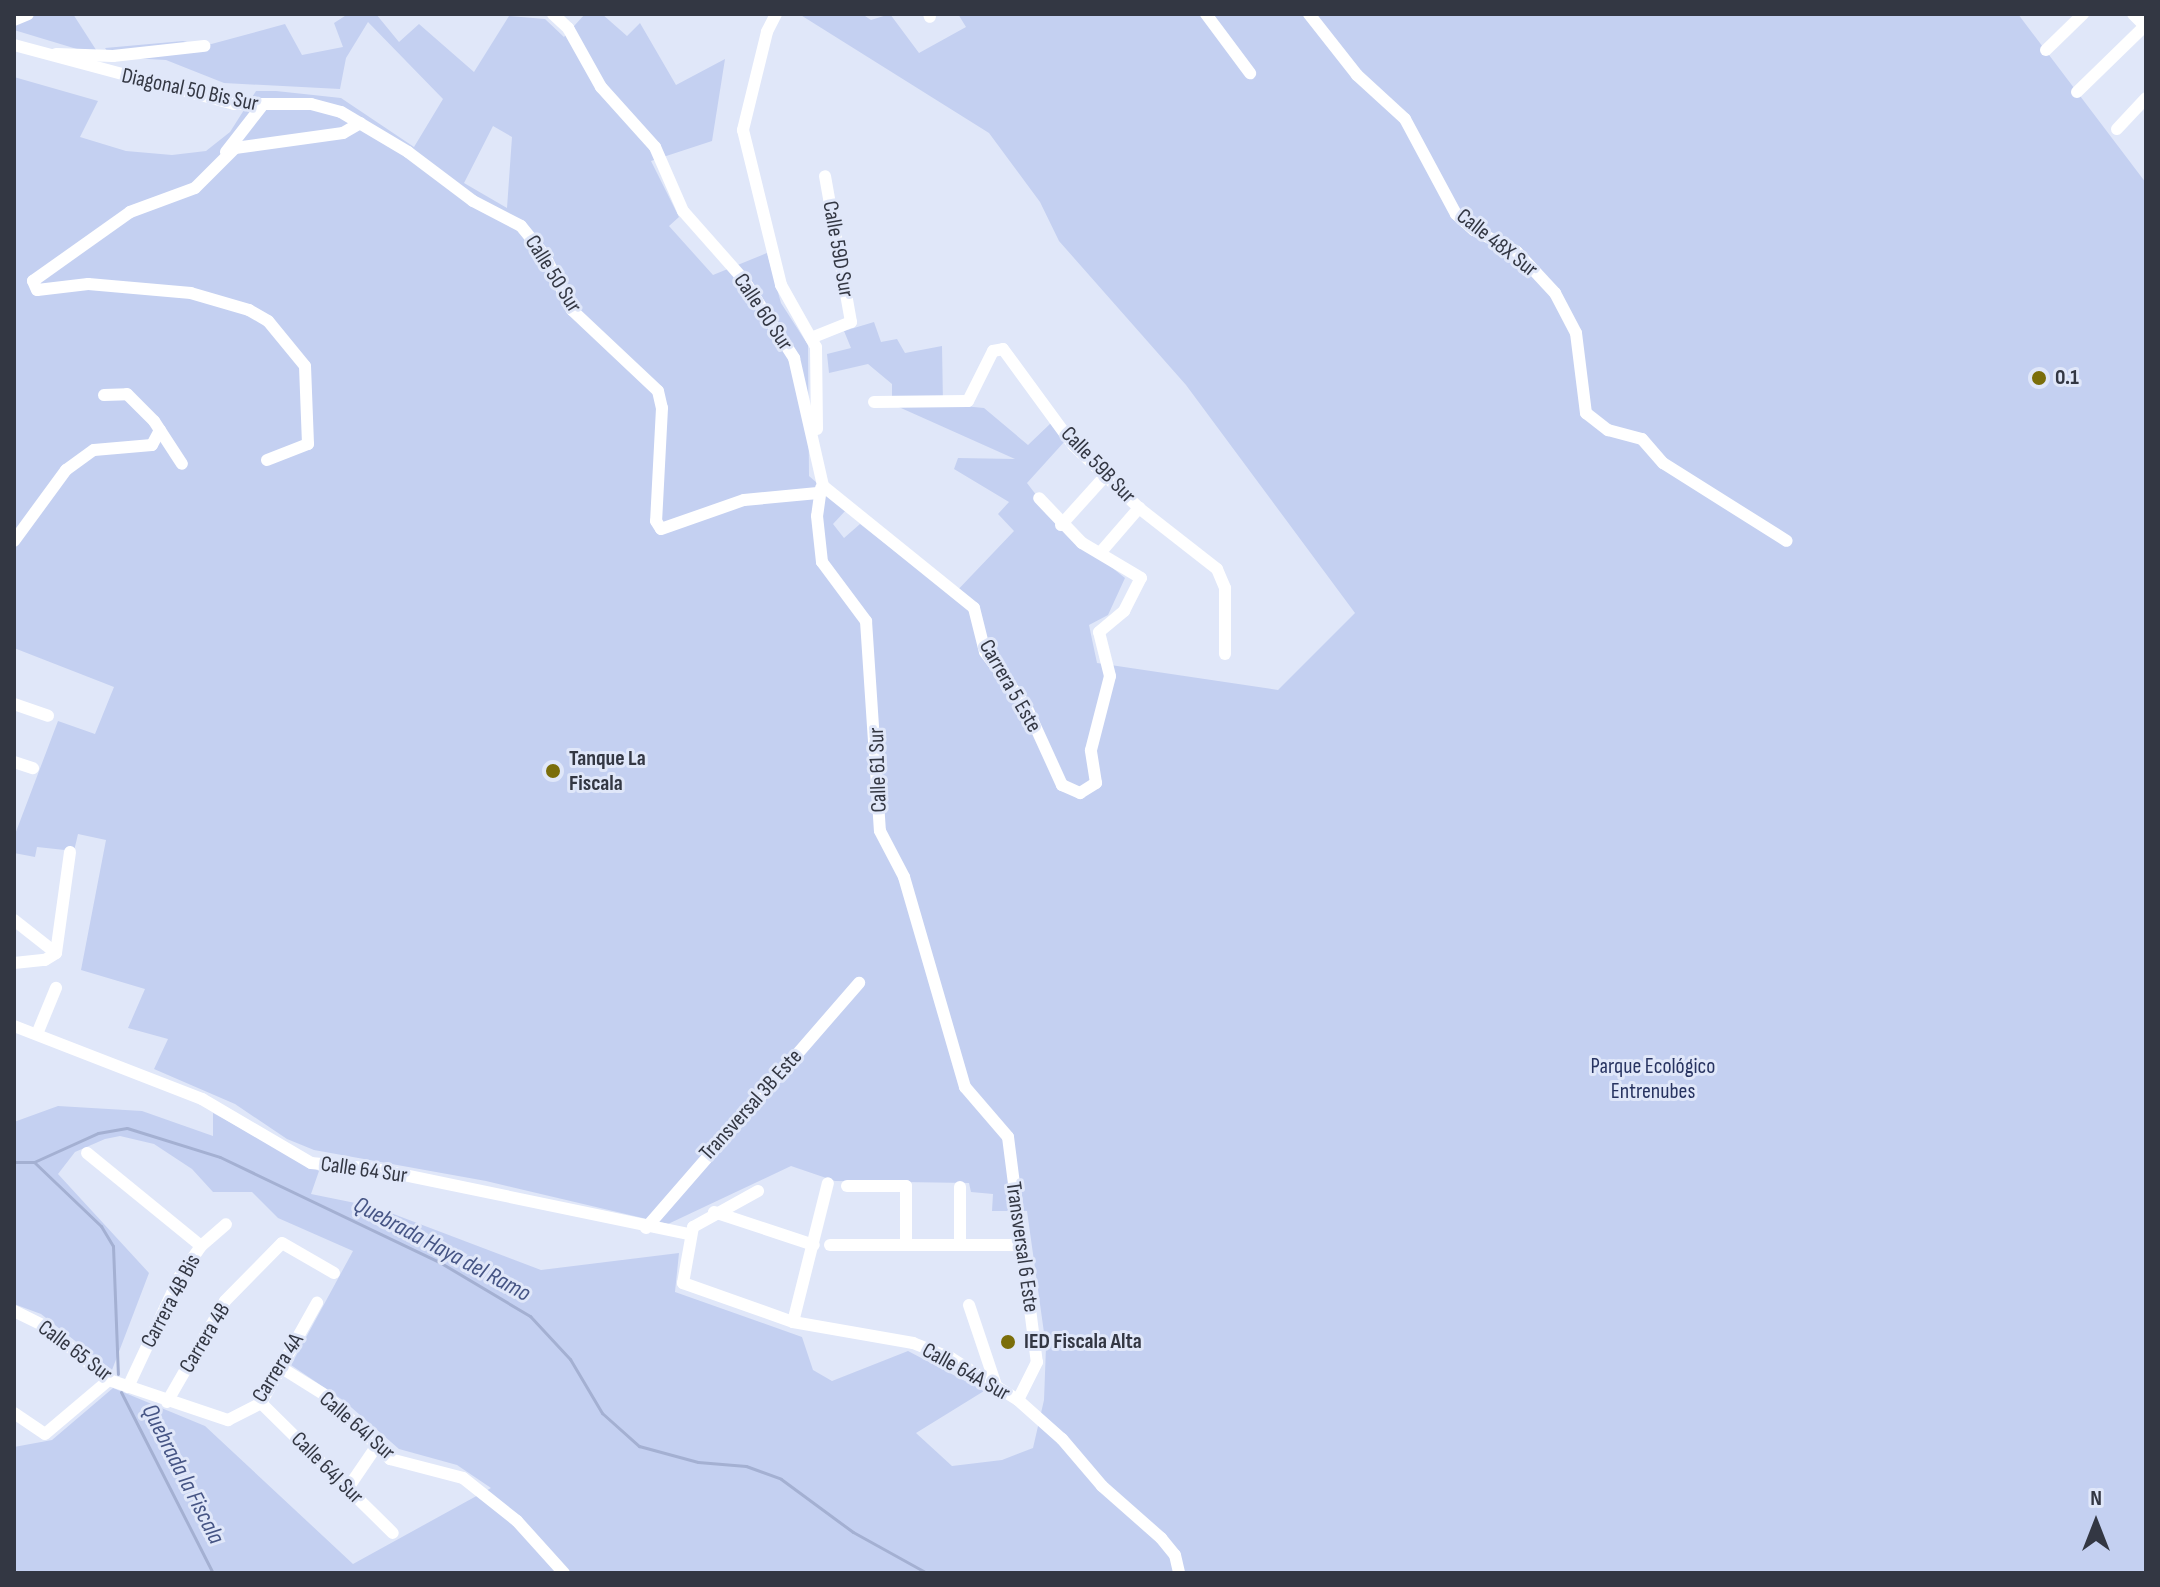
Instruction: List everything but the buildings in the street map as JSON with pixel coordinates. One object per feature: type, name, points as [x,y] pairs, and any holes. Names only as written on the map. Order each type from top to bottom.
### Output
[{"type":"street","points":[[14,20],[28,14]]},
{"type":"street","name":"Calle 60 Sur","points":[[553,14],[568,28],[601,87],[655,147],[683,211],[744,280],[779,333],[805,391],[820,490]]},
{"type":"street","points":[[776,14],[767,32],[743,130],[781,285],[811,338],[819,365],[816,448]]},
{"type":"street","points":[[1206,14],[1250,73]]},
{"type":"street","name":"Calle 48X Sur","points":[[1309,14],[1357,75],[1405,119],[1456,214],[1474,230],[1517,252],[1555,293],[1576,333],[1586,413],[1608,430],[1642,439],[1663,463],[1787,541]]},
{"type":"street","points":[[2046,50],[2083,14]]},
{"type":"street","points":[[2077,92],[2146,26],[2133,14]]},
{"type":"street","points":[[14,45],[42,53],[103,57],[204,46]]},
{"type":"street","name":"Diagonal 50 Bis Sur","points":[[42,53],[107,72],[261,107],[320,105]]},
{"type":"street","points":[[2117,129],[2146,98]]},
{"type":"street","name":"Calle 50 Sur","points":[[320,105],[360,123],[473,201],[527,231],[572,310],[627,365],[652,382],[662,408],[658,525],[667,530],[755,497],[820,490]]},
{"type":"street","points":[[261,107],[195,188],[118,218],[36,276],[32,286],[88,284],[191,293],[268,321],[305,366],[308,444],[267,460]]},
{"type":"street","points":[[223,157],[235,148],[343,133],[360,123]]},
{"type":"street","name":"Calle 59D Sur","points":[[811,338],[851,322],[825,176]]},
{"type":"street","name":"Calle 59B Sur","points":[[874,402],[968,401],[995,349],[1008,355],[1074,446],[1139,508],[1217,569],[1225,588],[1225,654]]},
{"type":"street","points":[[104,395],[127,394],[160,430],[182,464]]},
{"type":"street","points":[[14,541],[66,470],[94,450],[152,445],[160,430]]},
{"type":"street","points":[[1061,525],[1106,475]]},
{"type":"street","name":"Carrera 5 Este","points":[[820,490],[898,542],[974,608],[985,652],[1026,706],[1063,787],[1076,794],[1090,790],[1097,779],[1091,750],[1110,676],[1099,632],[1124,611],[1141,578],[1100,553]]},
{"type":"street","name":"Calle 61 Sur","points":[[820,490],[825,570],[866,621],[880,831],[904,877],[965,1087],[1008,1137]]},
{"type":"street","points":[[1039,498],[1061,525],[1100,553],[1139,508]]},
{"type":"street","points":[[14,704],[48,716]]},
{"type":"street","points":[[14,762],[33,768]]},
{"type":"street","points":[[50,957],[70,852]]},
{"type":"street","points":[[14,920],[50,957]]},
{"type":"street","points":[[14,963],[50,957]]},
{"type":"street","name":"Transversal 3B Este","points":[[646,1228],[859,983]]},
{"type":"street","points":[[37,1034],[56,988]]},
{"type":"street","name":"Calle 64 Sur","points":[[14,1026],[202,1099],[311,1163],[375,1169],[646,1228],[690,1234]]},
{"type":"street","name":"Transversal 6 Este","points":[[1008,1137],[1018,1245],[1037,1362],[1018,1400]]},
{"type":"street","points":[[87,1153],[201,1246]]},
{"type":"street","points":[[793,1322],[828,1183]]},
{"type":"street","points":[[847,1186],[906,1186],[906,1245]]},
{"type":"street","points":[[960,1187],[960,1245]]},
{"type":"street","points":[[690,1234],[709,1215],[758,1191]]},
{"type":"street","points":[[709,1215],[814,1245]]},
{"type":"street","name":"Carrera 4B Bis","points":[[128,1387],[180,1276],[201,1246],[226,1224]]},
{"type":"street","name":"Calle 64A Sur","points":[[690,1234],[683,1283],[793,1322],[913,1343],[996,1385],[1018,1400],[1161,1538],[1175,1555],[1179,1573]]},
{"type":"street","name":"Carrera 4B","points":[[167,1402],[225,1301],[282,1243],[334,1273]]},
{"type":"street","points":[[830,1245],[1018,1245]]},
{"type":"street","name":"Carrera 4A","points":[[228,1420],[261,1403],[317,1303]]},
{"type":"street","points":[[969,1305],[996,1385]]},
{"type":"street","points":[[14,1326],[19,1313]]},
{"type":"street","name":"Calle 65 Sur","points":[[19,1313],[109,1380],[228,1420]]},
{"type":"street","name":"Calle 64I Sur","points":[[280,1367],[328,1397],[390,1459],[440,1469],[481,1492],[553,1555],[564,1573]]},
{"type":"street","points":[[14,1413],[45,1434],[109,1380]]},
{"type":"street","name":"Calle 64J Sur","points":[[261,1403],[393,1533]]},
{"type":"street","points":[[348,1488],[376,1447]]},
{"type":"green space","points":[[14,14],[73,14],[100,56],[14,30]]},
{"type":"green space","name":"Parque Ecológico Entrenubes","points":[[348,14],[376,14],[399,42],[419,24],[474,72],[509,16],[545,19],[564,37],[585,14],[602,14],[627,36],[640,23],[676,85],[725,59],[712,141],[651,161],[679,217],[669,226],[713,275],[767,253],[781,303],[808,345],[809,476],[847,509],[833,524],[844,538],[860,524],[952,596],[1014,531],[998,514],[1009,502],[954,469],[958,458],[1015,459],[892,404],[892,384],[868,364],[829,373],[827,354],[851,348],[844,331],[874,322],[881,342],[897,339],[905,353],[942,346],[943,404],[984,408],[1028,445],[1051,423],[1065,441],[1027,483],[1060,526],[1125,578],[1108,615],[1089,625],[1097,663],[1278,690],[1355,613],[1186,385],[1059,241],[1040,202],[989,133],[799,14],[862,14],[871,20],[890,14],[919,53],[966,27],[958,14],[2018,14],[2146,183],[2146,1573],[14,1573],[14,1447],[52,1440],[113,1388],[205,1426],[353,1564],[491,1488],[457,1465],[399,1449],[344,1401],[291,1365],[353,1251],[278,1218],[252,1192],[213,1192],[192,1169],[154,1144],[120,1136],[105,1139],[75,1152],[58,1174],[149,1273],[112,1370],[41,1314],[14,1304],[14,1122],[58,1106],[142,1111],[213,1136],[213,1113],[319,1171],[311,1194],[375,1207],[541,1270],[679,1253],[675,1292],[802,1337],[813,1370],[832,1381],[908,1351],[984,1391],[916,1433],[952,1466],[1002,1460],[1033,1448],[1044,1400],[1046,1347],[1027,1211],[992,1211],[993,1194],[971,1192],[969,1183],[835,1181],[791,1166],[668,1224],[486,1181],[314,1150],[287,1139],[235,1104],[154,1069],[168,1039],[128,1028],[145,989],[81,970],[106,840],[78,834],[74,851],[37,847],[35,857],[14,853],[14,837],[58,721],[95,734],[114,687],[14,648],[14,77],[98,101],[80,137],[126,151],[172,155],[206,151],[230,132],[256,91],[341,98],[414,147],[443,99],[368,22],[346,58],[340,89],[224,83],[166,60],[111,57],[105,48],[183,41],[204,46],[285,24],[302,55],[343,47],[334,23]],"holes":[[[493,126],[512,137],[507,208],[464,183]]]},
{"type":"waterway","name":"Quebrada Haya del Ramo","points":[[14,1162],[34,1162],[98,1133],[127,1128],[220,1157],[441,1263],[530,1316],[570,1359],[602,1413],[639,1446],[698,1462],[746,1466],[781,1479],[853,1532],[927,1573]]},
{"type":"waterway","name":"Quebrada la Fiscala","points":[[34,1162],[101,1226],[113,1246],[118,1374]]},
{"type":"waterway","name":"Quebrada la Fiscala","points":[[121,1392],[213,1573]]},
{"type":"place","name":"0.1","points":[[2039,378]]},
{"type":"place","name":"Tanque La Fiscala","points":[[553,771]]},
{"type":"place","name":"IED Fiscala Alta","points":[[1008,1342]]}]
